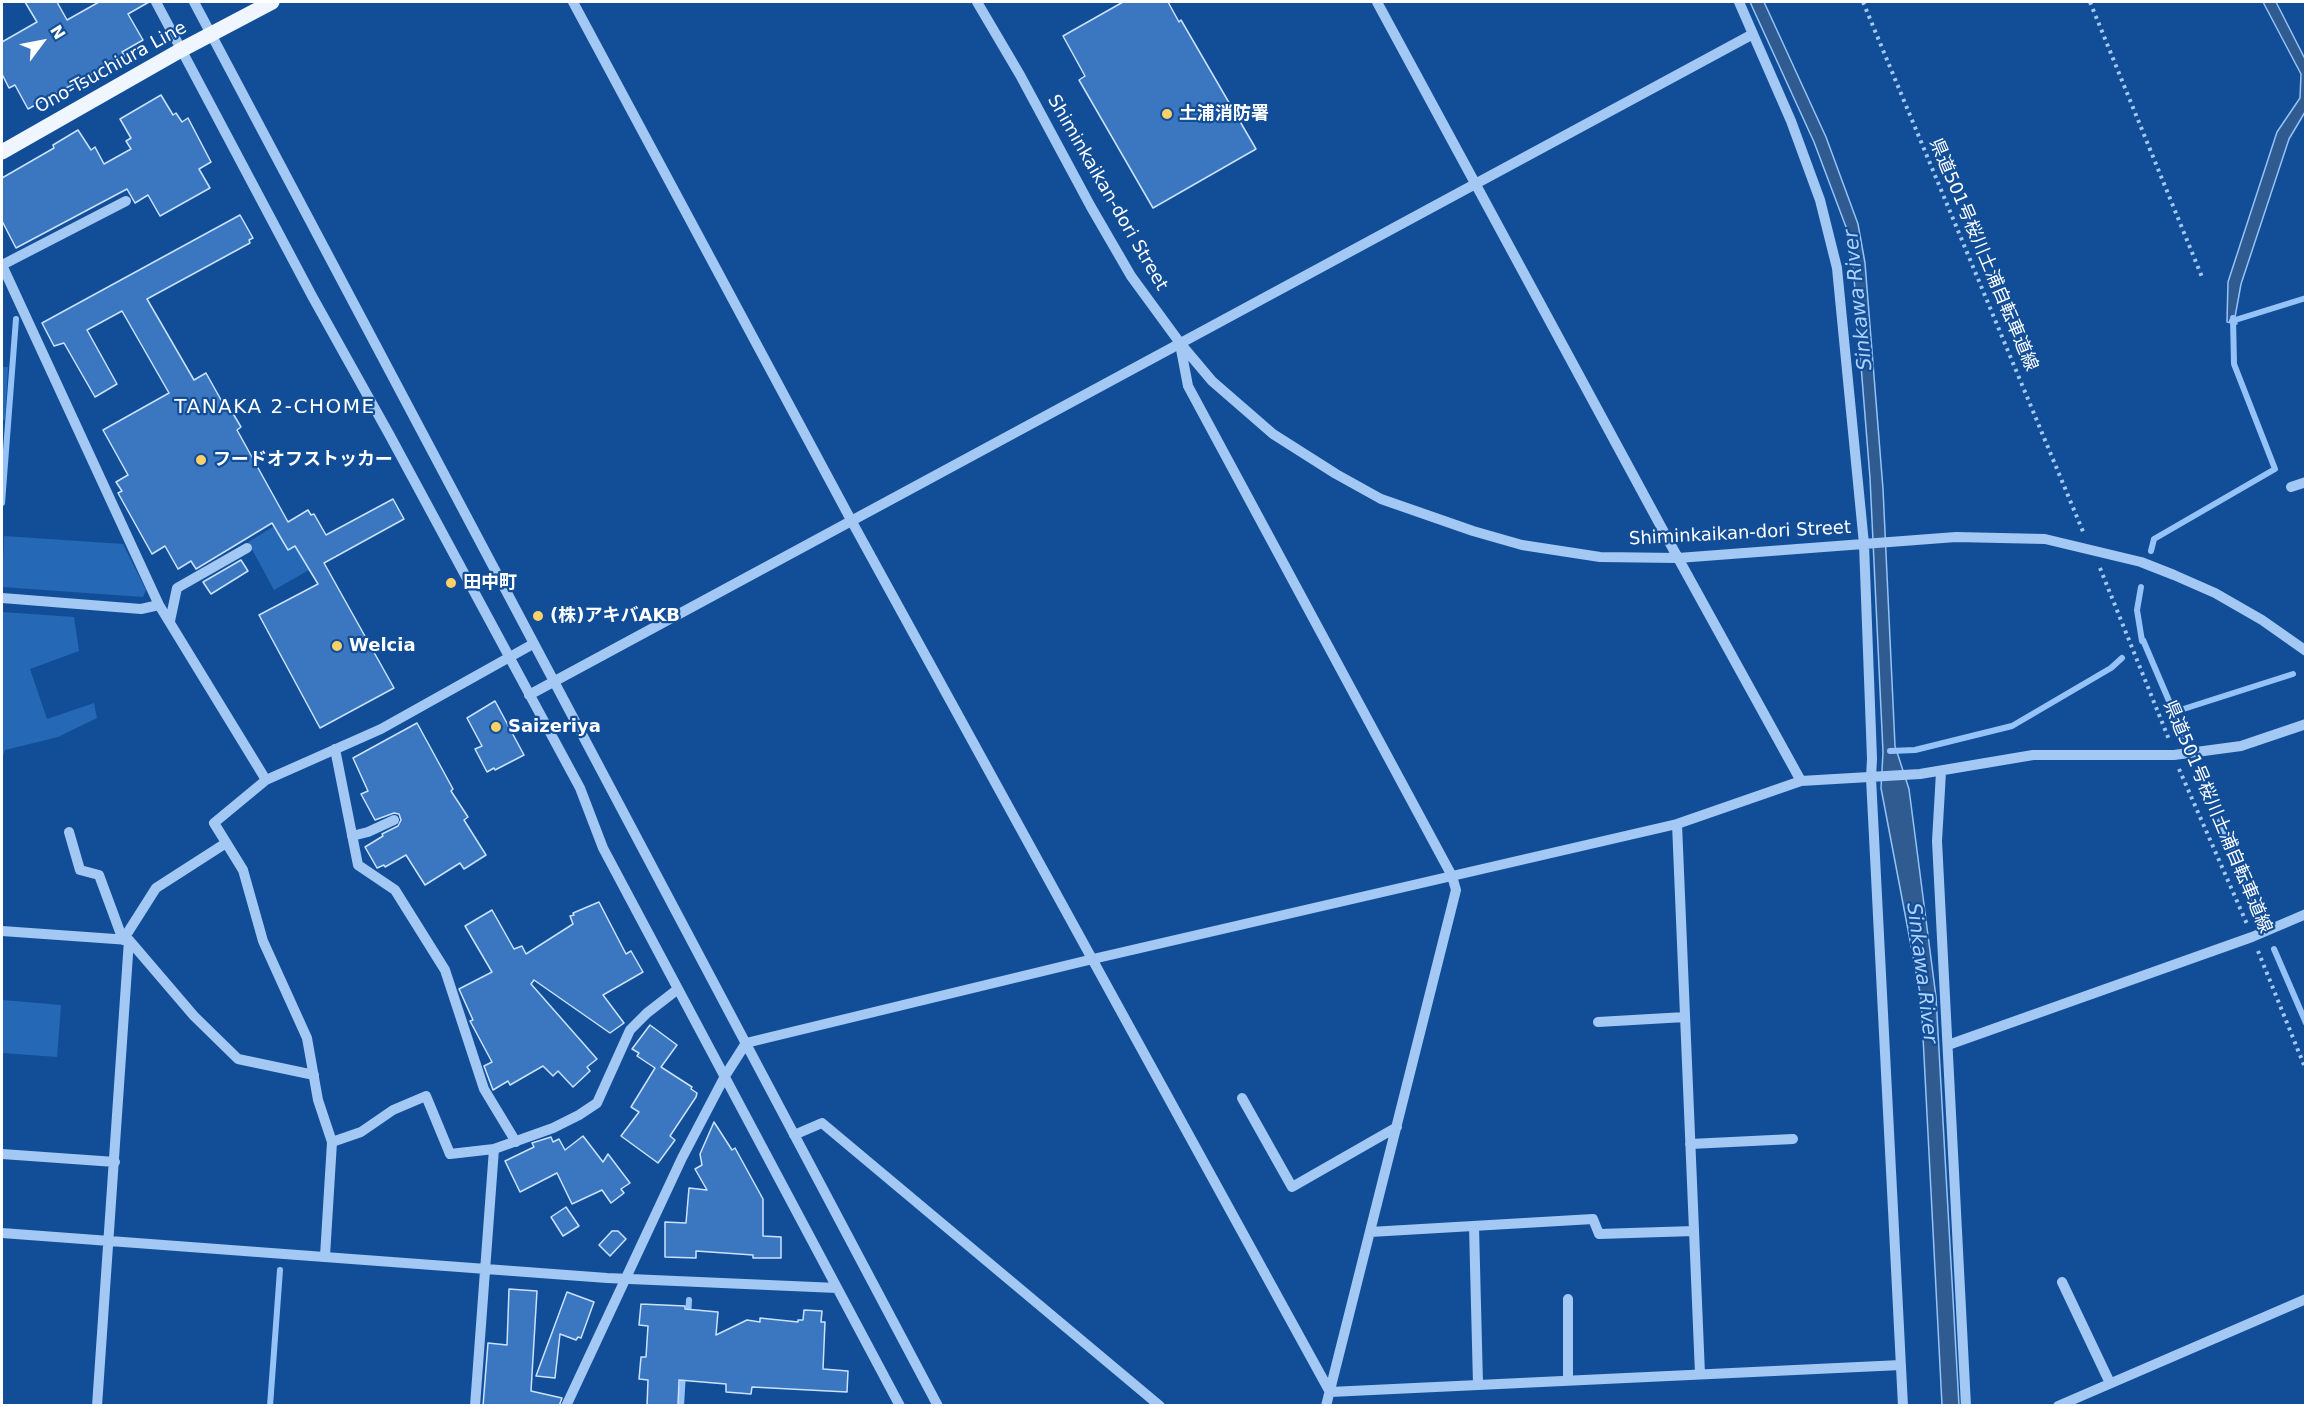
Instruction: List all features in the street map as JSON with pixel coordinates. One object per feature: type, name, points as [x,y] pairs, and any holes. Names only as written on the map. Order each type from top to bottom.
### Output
[{"type":"main road","name":"Ono-Tsuchiura Line","points":[[2,152],[181,50],[272,2]]},
{"type":"street","points":[[156,2],[580,788],[603,848],[837,1288],[896,1404]]},
{"type":"street","points":[[194,2],[938,1406]]},
{"type":"street","points":[[573,2],[851,520],[1330,1392]]},
{"type":"street","name":"Shiminkaikan-dori Street","points":[[977,2],[1131,276],[1180,344],[1212,381],[1273,434],[1381,499],[1473,531],[1522,545],[1600,557],[1678,558],[1956,537],[2045,539],[2141,562],[2214,592],[2262,620],[2306,651]]},
{"type":"street","points":[[1377,2],[1801,781]]},
{"type":"street","points":[[1739,2],[1791,121],[1820,200],[1837,268],[1864,544],[1872,759],[1870,778],[1903,1406]]},
{"type":"street","points":[[529,695],[1753,34]]},
{"type":"street","points":[[126,201],[2,265],[159,605],[266,780]]},
{"type":"street","points":[[1180,344],[1188,386],[1452,876],[1456,890],[1326,1406]]},
{"type":"street","points":[[2291,487],[2306,482]]},
{"type":"street","points":[[170,621],[177,588],[247,548]]},
{"type":"street","points":[[2,598],[141,609],[159,605]]},
{"type":"street","points":[[325,1256],[332,1142],[318,1100],[307,1038],[263,941],[243,870],[214,823],[266,780],[381,729],[533,644]]},
{"type":"street","points":[[566,1406],[682,1158],[725,1076],[746,1043],[1093,959],[1677,824],[1801,781],[1941,772],[2033,755],[2174,755],[2241,746],[2306,724]]},
{"type":"street","points":[[335,749],[358,865],[395,890],[445,970],[484,1089],[516,1142]]},
{"type":"street","points":[[1941,772],[1937,841],[1966,1406]]},
{"type":"street","points":[[352,836],[368,832],[394,820]]},
{"type":"street","points":[[1677,824],[1700,1374]]},
{"type":"street","points":[[69,832],[81,870],[99,875],[126,940],[194,1016],[238,1059],[314,1075]]},
{"type":"street","points":[[97,1406],[115,1162],[126,940],[156,888],[226,843]]},
{"type":"street","points":[[1948,1045],[2252,937],[2306,914]]},
{"type":"street","points":[[2,931],[126,940]]},
{"type":"street","points":[[332,1142],[361,1132],[393,1110],[426,1096],[450,1154],[494,1149],[553,1128],[597,1103],[630,1030],[647,1013],[678,989]]},
{"type":"street","points":[[1598,1022],[1685,1017]]},
{"type":"street","points":[[1242,1098],[1292,1187],[1396,1127]]},
{"type":"street","points":[[795,1135],[822,1123],[1160,1406]]},
{"type":"street","points":[[1690,1144],[1793,1139]]},
{"type":"street","points":[[475,1406],[494,1149]]},
{"type":"street","points":[[2,1154],[115,1162]]},
{"type":"street","points":[[1370,1232],[1593,1219],[1599,1234],[1694,1231]]},
{"type":"street","points":[[1474,1226],[1478,1384]]},
{"type":"street","points":[[2,1233],[626,1279],[837,1288]]},
{"type":"street","points":[[2062,1282],[2110,1383]]},
{"type":"street","points":[[1568,1299],[1568,1380]]},
{"type":"street","points":[[2060,1405],[2306,1299]]},
{"type":"street","points":[[1330,1392],[1901,1365]]},
{"type":"path","name":"県道501号桜川土浦自転車道線","points":[[1863,2],[2078,519]]},
{"type":"path","points":[[2090,2],[2202,277]]},
{"type":"path","name":"県道501号桜川土浦自転車道線","points":[[2103,575],[2174,755],[2306,1070]]},
{"type":"shaded area","points":[[2,367],[8,367],[5,420],[2,420]]},
{"type":"shaded area","points":[[273,527],[278,534],[286,532],[306,565],[335,549],[337,554],[274,590],[248,542]]},
{"type":"shaded area","points":[[4,536],[123,544],[146,590],[143,597],[2,587]]},
{"type":"shaded area","points":[[2,612],[74,617],[79,651],[30,669],[47,719],[94,703],[97,718],[58,737],[5,750],[2,759]]},
{"type":"shaded area","points":[[2,1000],[61,1005],[57,1057],[2,1053]]},
{"type":"water","name":"Sinkawa River","points":[[1750,2],[1764,2],[1826,137],[1858,224],[1865,263],[1883,489],[1895,746],[1909,789],[1936,997],[1959,1405],[1942,1405],[1921,998],[1881,788],[1883,752],[1870,478],[1853,265],[1846,227],[1814,142]]},
{"type":"water","points":[[2263,2],[2276,2],[2305,59],[2305,112],[2289,139],[2241,284],[2235,317],[2237,324],[2227,322],[2228,282],[2277,132],[2300,98],[2301,74]]},
{"type":"building","points":[[25,2],[57,2],[67,20],[99,2],[149,2],[128,14],[143,40],[122,52],[125,56],[28,109],[15,85],[9,88],[2,74],[2,42],[37,22]]},
{"type":"building","name":"土浦消防署","points":[[1123,2],[1168,2],[1179,22],[1181,20],[1256,149],[1153,208],[1079,80],[1085,76],[1063,36]]},
{"type":"building","points":[[161,95],[173,115],[176,113],[182,122],[188,118],[211,162],[199,169],[210,188],[160,216],[148,195],[135,203],[127,189],[16,248],[2,221],[2,178],[54,148],[53,145],[78,130],[91,150],[95,147],[104,164],[131,149],[126,141],[131,138],[120,119]]},
{"type":"building","points":[[240,215],[253,238],[249,240],[250,243],[147,299],[194,380],[206,373],[225,407],[228,405],[241,427],[237,430],[288,522],[308,510],[311,515],[314,514],[326,535],[393,499],[404,519],[324,563],[394,688],[320,728],[259,615],[318,584],[295,546],[288,550],[272,523],[196,569],[191,561],[178,569],[165,546],[152,554],[118,493],[122,491],[116,482],[128,475],[103,430],[169,393],[122,311],[87,330],[117,384],[95,397],[64,343],[54,346],[42,323]]},
{"type":"building","points":[[241,560],[248,571],[211,594],[203,582]]},
{"type":"building","points":[[495,701],[524,755],[487,772],[475,749],[482,746],[467,718]]},
{"type":"building","points":[[417,723],[453,789],[451,791],[468,817],[464,820],[486,855],[464,869],[460,863],[425,885],[406,855],[385,867],[384,865],[377,868],[365,847],[383,836],[382,834],[398,826],[401,820],[399,814],[394,813],[375,820],[361,794],[368,791],[353,758]]},
{"type":"building","points":[[599,902],[626,954],[631,951],[643,972],[603,995],[624,1023],[610,1033],[534,980],[531,984],[597,1059],[587,1067],[590,1071],[573,1087],[558,1071],[553,1076],[543,1066],[510,1085],[508,1081],[493,1090],[484,1066],[492,1062],[470,1021],[473,1020],[459,989],[492,972],[465,926],[492,910],[514,949],[522,946],[526,954],[573,924],[570,916],[574,915],[573,913]]},
{"type":"building","points":[[650,1025],[677,1045],[661,1067],[692,1087],[691,1089],[697,1093],[670,1136],[675,1140],[658,1163],[621,1136],[639,1112],[631,1107],[655,1068],[637,1056],[639,1053],[632,1049]]},
{"type":"building","points":[[714,1122],[732,1150],[735,1148],[763,1199],[763,1236],[781,1237],[781,1258],[753,1258],[753,1255],[696,1251],[696,1258],[665,1257],[665,1222],[686,1223],[689,1188],[707,1190],[695,1169],[702,1165],[700,1154]]},
{"type":"building","points":[[583,1136],[603,1162],[608,1154],[630,1183],[621,1189],[624,1193],[611,1203],[602,1190],[572,1204],[557,1173],[520,1192],[505,1161],[534,1147],[532,1143],[551,1137],[553,1142],[559,1139],[565,1150]]},
{"type":"building","points":[[566,1207],[579,1226],[563,1236],[551,1217]]},
{"type":"building","points":[[612,1231],[618,1231],[626,1239],[610,1256],[599,1245]]},
{"type":"building","points":[[509,1289],[537,1291],[531,1391],[562,1398],[559,1406],[483,1406],[488,1343],[507,1345]]},
{"type":"building","points":[[567,1292],[594,1302],[581,1338],[578,1337],[576,1340],[560,1334],[555,1378],[536,1376]]},
{"type":"building","points":[[641,1304],[685,1306],[685,1309],[718,1312],[716,1335],[747,1320],[760,1322],[760,1318],[798,1322],[798,1320],[803,1320],[804,1310],[822,1311],[821,1322],[825,1322],[823,1369],[848,1371],[847,1392],[752,1387],[751,1394],[726,1392],[726,1384],[679,1380],[678,1406],[647,1406],[648,1380],[639,1379],[641,1357],[646,1357],[648,1326],[639,1325]]},
{"type":"waterway","points":[[2232,321],[2306,298]]},
{"type":"waterway","points":[[2151,551],[2154,539],[2275,469],[2234,364],[2233,318]]},
{"type":"waterway","points":[[2,503],[16,319]]},
{"type":"waterway","points":[[2141,587],[2137,610],[2142,641]]},
{"type":"waterway","points":[[2143,640],[2184,736]]},
{"type":"waterway","points":[[1890,751],[1915,750],[2012,726],[2111,668],[2122,658]]},
{"type":"waterway","points":[[2174,712],[2293,674]]},
{"type":"waterway","points":[[2220,821],[2262,922]]},
{"type":"waterway","points":[[2274,949],[2306,1023]]},
{"type":"waterway","points":[[270,1406],[280,1270]]},
{"type":"waterway","points":[[688,1317],[689,1300]]},
{"type":"waterway","points":[[681,1406],[683,1372]]},
{"type":"place","name":"土浦消防署","points":[[1167,114]]},
{"type":"place","name":"フードオフストッカー","points":[[201,460]]},
{"type":"place","name":"田中町","points":[[451,583]]},
{"type":"place","name":"(株)アキバAKB","points":[[538,616]]},
{"type":"place","name":"Welcia","points":[[337,646]]},
{"type":"place","name":"Saizeriya","points":[[496,727]]},
{"type":"district","name":"TANAKA 2-CHOME","points":[[275,408]]}]
